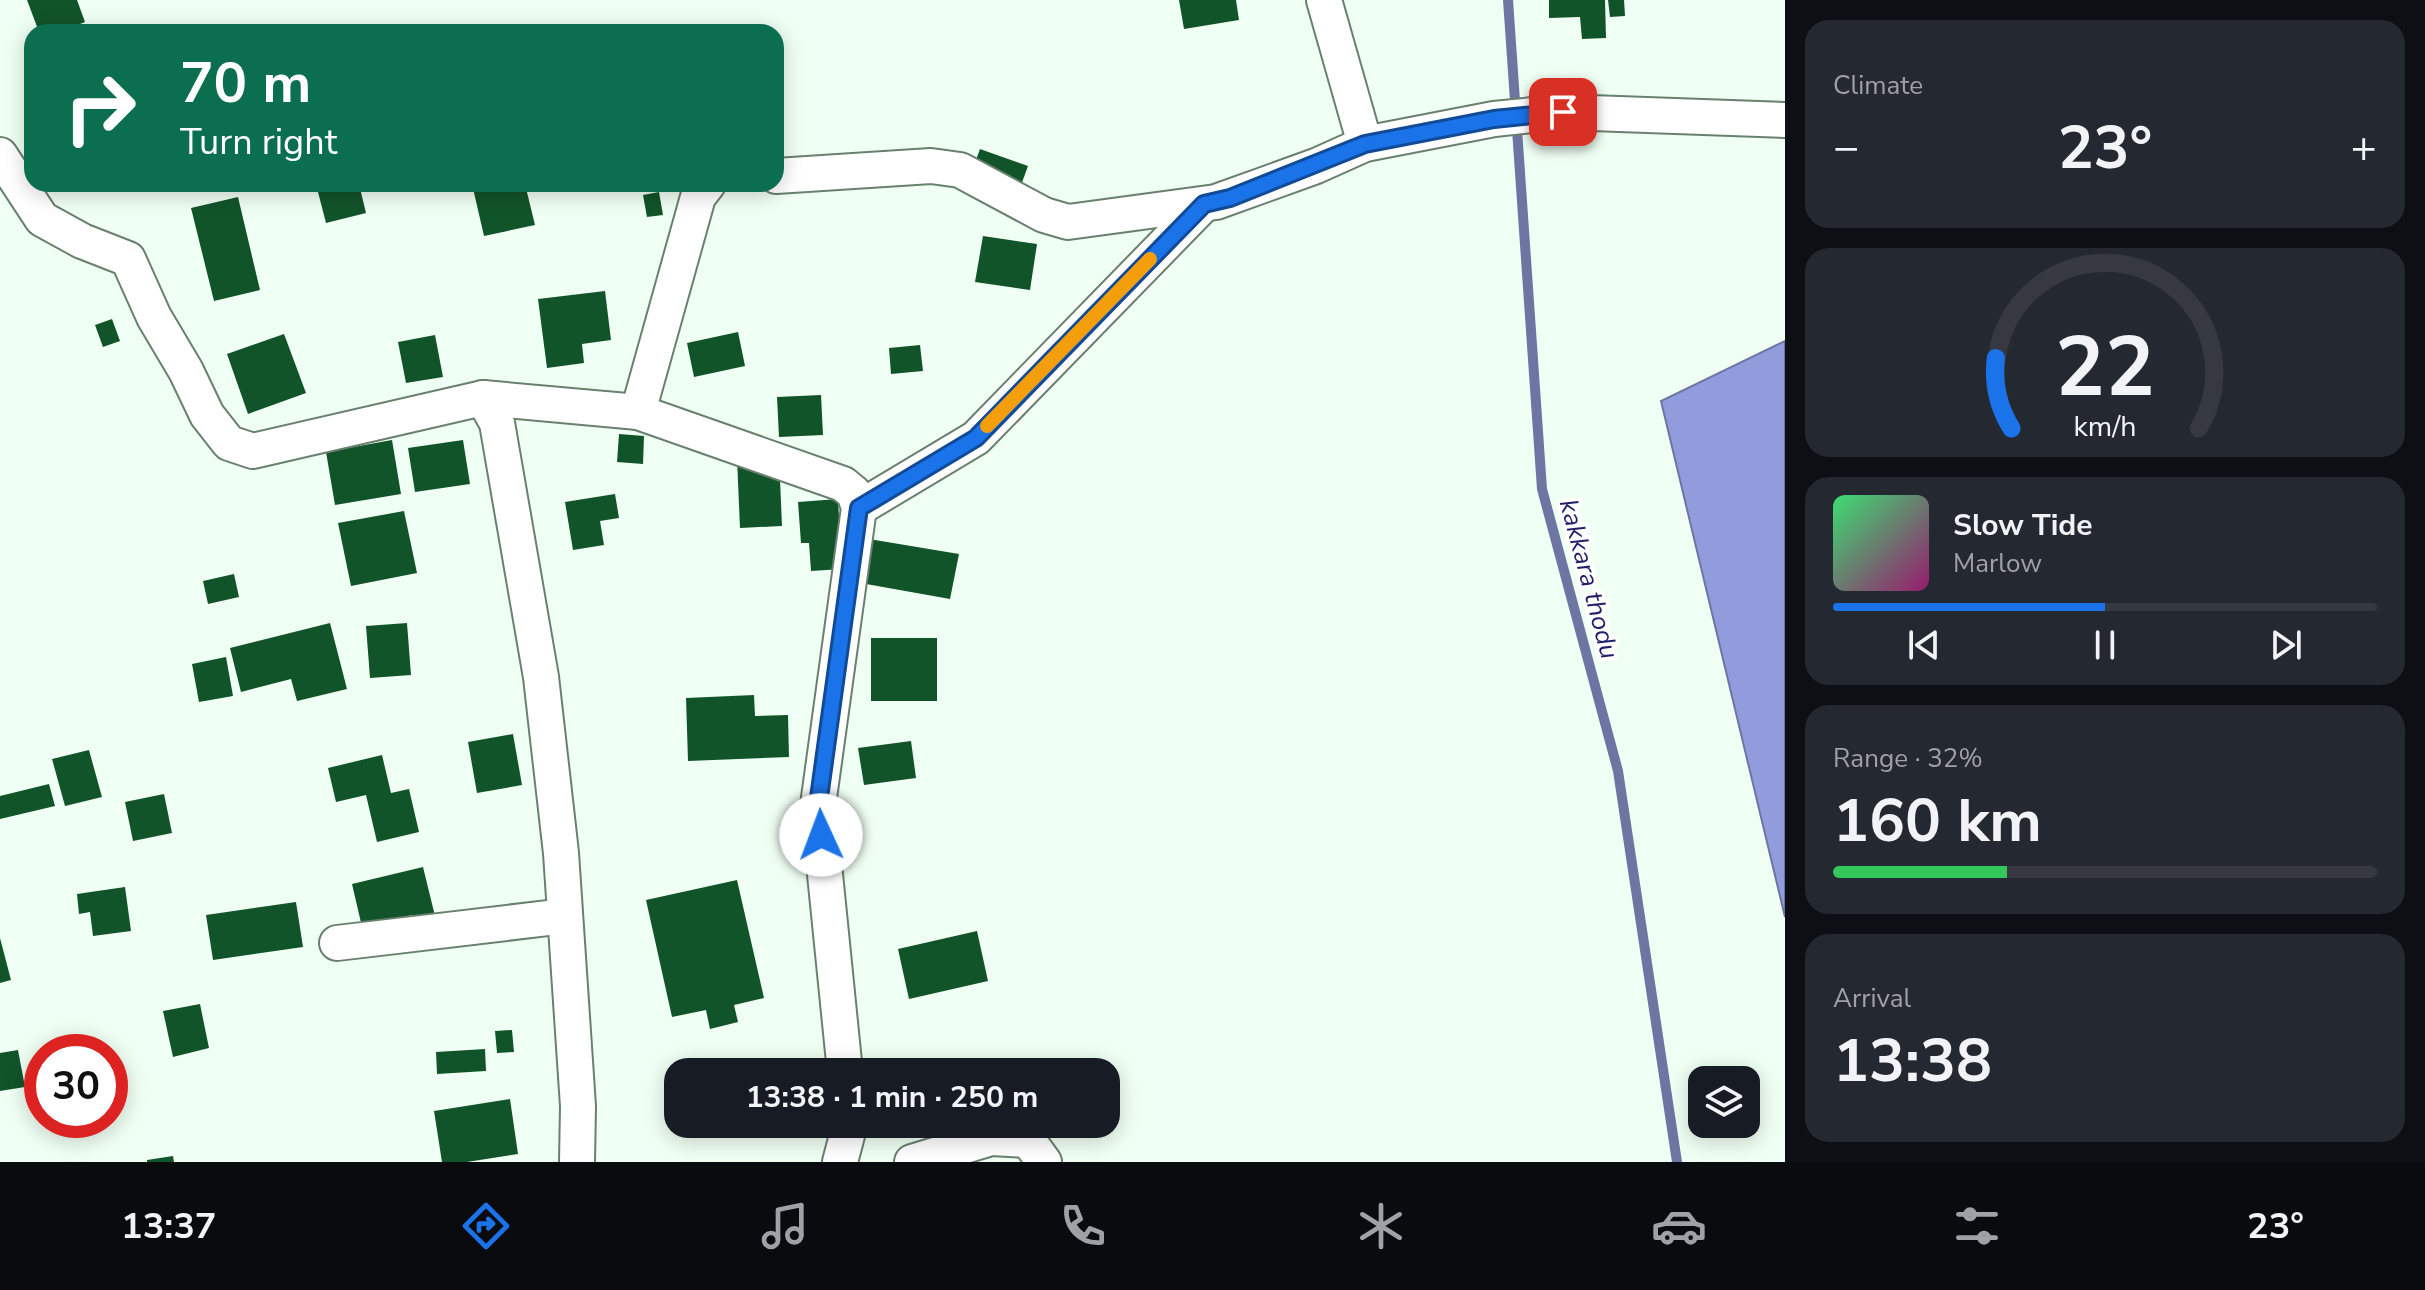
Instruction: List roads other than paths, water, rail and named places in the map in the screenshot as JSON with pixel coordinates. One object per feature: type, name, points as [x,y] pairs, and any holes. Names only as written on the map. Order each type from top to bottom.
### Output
[{"type":"street","points":[[1324,0],[1365,144]]},
{"type":"street","points":[[784,175],[946,167],[960,170],[1044,215],[1068,222],[1230,198],[1365,144],[1494,119],[1563,112],[1785,120]]},
{"type":"street","points":[[0,155],[24,192]]},
{"type":"street","points":[[24,192],[42,219],[82,241],[128,259],[154,317],[186,371],[207,415],[229,443],[253,451],[483,398],[638,412],[843,484],[854,493],[859,508],[818,805],[844,1058]]},
{"type":"street","points":[[638,412],[702,192]]},
{"type":"street","points":[[859,508],[976,438],[1204,204]]},
{"type":"street","points":[[483,398],[497,423],[541,677],[565,916],[578,1106],[577,1162]]},
{"type":"street","points":[[337,943],[565,916]]},
{"type":"street","points":[[840,1162],[846,1138]]},
{"type":"street","points":[[912,1162],[991,1138],[1028,1140],[1044,1162]]},
{"type":"water","points":[[1785,341],[1785,917],[1661,401]]},
{"type":"waterway","name":"kakkara thodu","points":[[1508,0],[1542,489],[1618,771],[1677,1162]]}]
